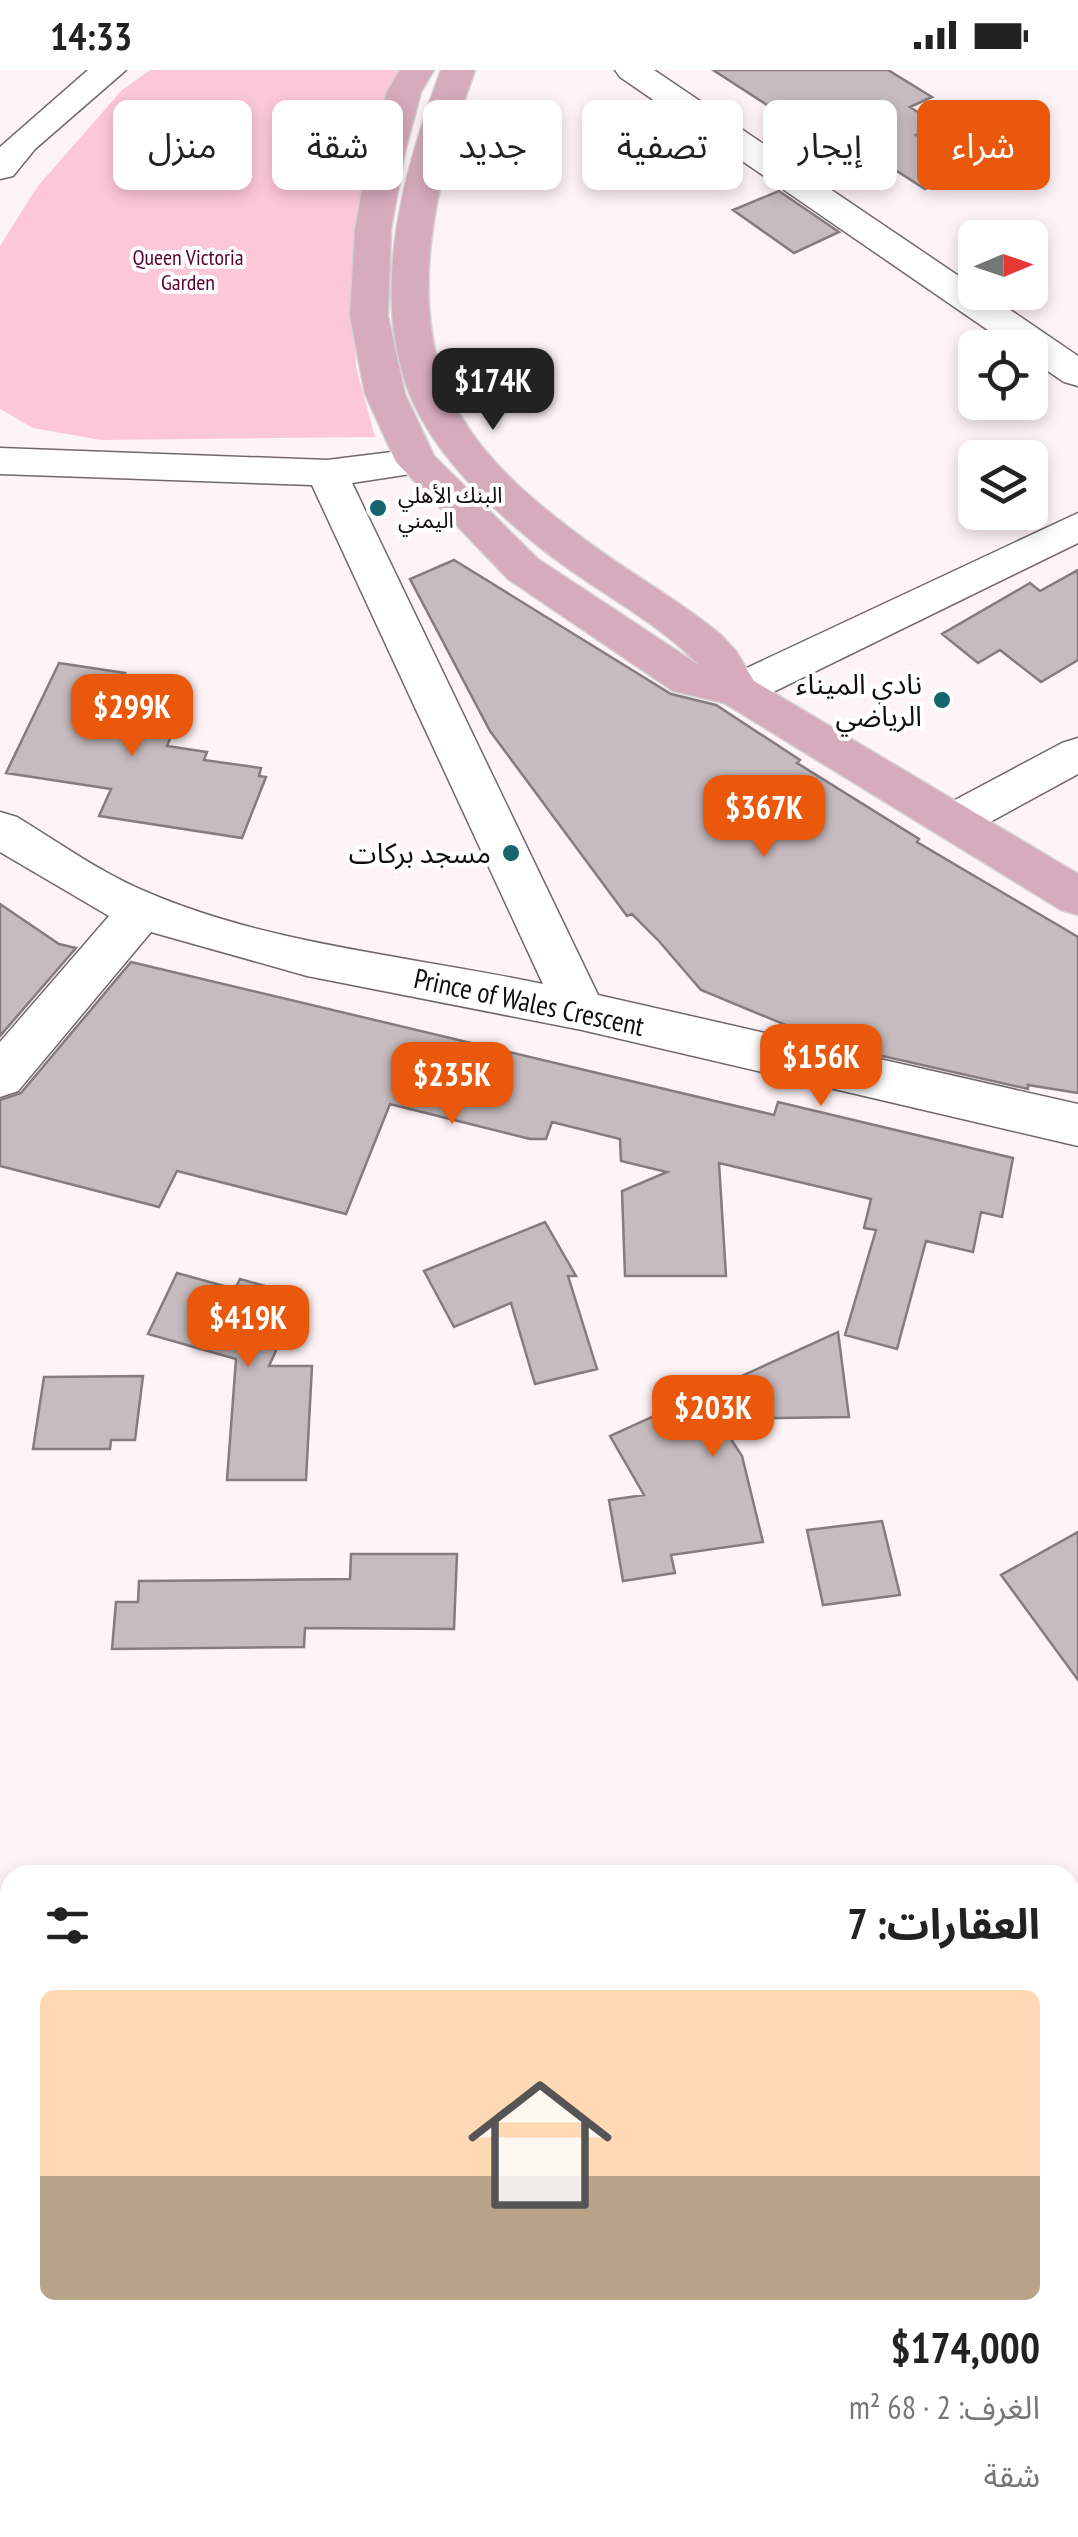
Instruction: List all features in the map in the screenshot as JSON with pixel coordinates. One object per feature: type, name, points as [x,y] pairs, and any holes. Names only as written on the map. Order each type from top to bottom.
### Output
[{"type":"main road","points":[[417,70],[404,92],[387,152],[373,230],[369,316],[385,394],[416,462],[523,569],[689,680],[737,691],[1078,896]]},
{"type":"main road","points":[[458,70],[434,134],[420,204],[413,272],[416,342],[430,395],[463,452],[572,552],[717,658],[737,691]]},
{"type":"main road","points":[[416,462],[463,452]]},
{"type":"street","points":[[632,70],[1078,374]]},
{"type":"street","points":[[8,149],[92,73]]},
{"type":"street","points":[[0,462],[328,473],[416,462]]},
{"type":"street","points":[[328,473],[581,1010]]},
{"type":"street","points":[[737,691],[1078,526]]},
{"type":"street","points":[[954,821],[1078,754]]},
{"type":"street","name":"Prince of Wales Crescent","points":[[0,829],[98,890],[142,910],[331,961],[581,1010],[995,1110],[1078,1125]]},
{"type":"street","points":[[0,1077],[142,910]]},
{"type":"green space","name":"Queen Victoria Garden","points":[[150,70],[412,70],[403,106],[403,100],[272,100],[272,190],[382,190],[354,301],[356,367],[375,437],[101,440],[33,428],[0,409],[0,246],[37,187],[113,100],[113,190],[252,190],[252,100],[113,100]]},
{"type":"building","points":[[713,70],[888,70],[932,97],[917,100],[910,107],[917,112],[917,184],[897,171],[897,100],[763,102]]},
{"type":"building","points":[[779,191],[839,232],[794,253],[733,210]]},
{"type":"building","points":[[454,560],[671,694],[716,705],[800,760],[797,763],[919,839],[917,842],[1078,937],[1078,1093],[1028,1085],[1028,1089],[834,1045],[701,990],[632,914],[627,916],[490,731],[410,579]]},
{"type":"building","points":[[1078,570],[1078,660],[1041,682],[1000,650],[978,663],[942,634],[1030,583],[1040,591]]},
{"type":"building","points":[[59,663],[125,673],[110,705],[180,714],[167,746],[207,752],[204,760],[261,768],[259,776],[266,777],[242,838],[99,816],[111,789],[6,773]]},
{"type":"building","points":[[0,904],[59,944],[76,948],[0,1036]]},
{"type":"building","points":[[131,962],[774,1115],[778,1102],[1013,1158],[1002,1217],[981,1212],[973,1252],[926,1241],[897,1349],[845,1335],[876,1230],[864,1228],[871,1199],[719,1163],[726,1276],[625,1276],[622,1191],[667,1172],[621,1161],[620,1139],[552,1122],[546,1139],[530,1139],[390,1104],[346,1214],[177,1171],[159,1207],[0,1166],[0,1100],[21,1093]]},
{"type":"building","points":[[545,1222],[576,1276],[568,1276],[597,1369],[535,1384],[511,1303],[454,1327],[424,1271]]},
{"type":"building","points":[[177,1273],[235,1289],[240,1279],[301,1296],[269,1366],[312,1366],[306,1480],[227,1480],[236,1359],[148,1334]]},
{"type":"building","points":[[838,1332],[849,1417],[718,1419],[742,1456],[763,1542],[671,1555],[675,1573],[623,1581],[609,1500],[644,1495],[610,1436]]},
{"type":"building","points":[[143,1376],[135,1440],[111,1440],[110,1449],[33,1449],[44,1377]]},
{"type":"building","points":[[882,1521],[900,1595],[823,1605],[807,1530]]},
{"type":"building","points":[[1078,1532],[1078,1680],[1001,1575]]},
{"type":"building","points":[[351,1554],[457,1554],[454,1629],[305,1628],[304,1647],[112,1649],[116,1602],[138,1602],[139,1581],[350,1579]]},
{"type":"place","name":"البنك الأهلي اليمني","points":[[378,508]]},
{"type":"place","name":"نادي الميناء الرياضي","points":[[942,700]]},
{"type":"place","name":"مسجد بركات","points":[[511,853]]}]
